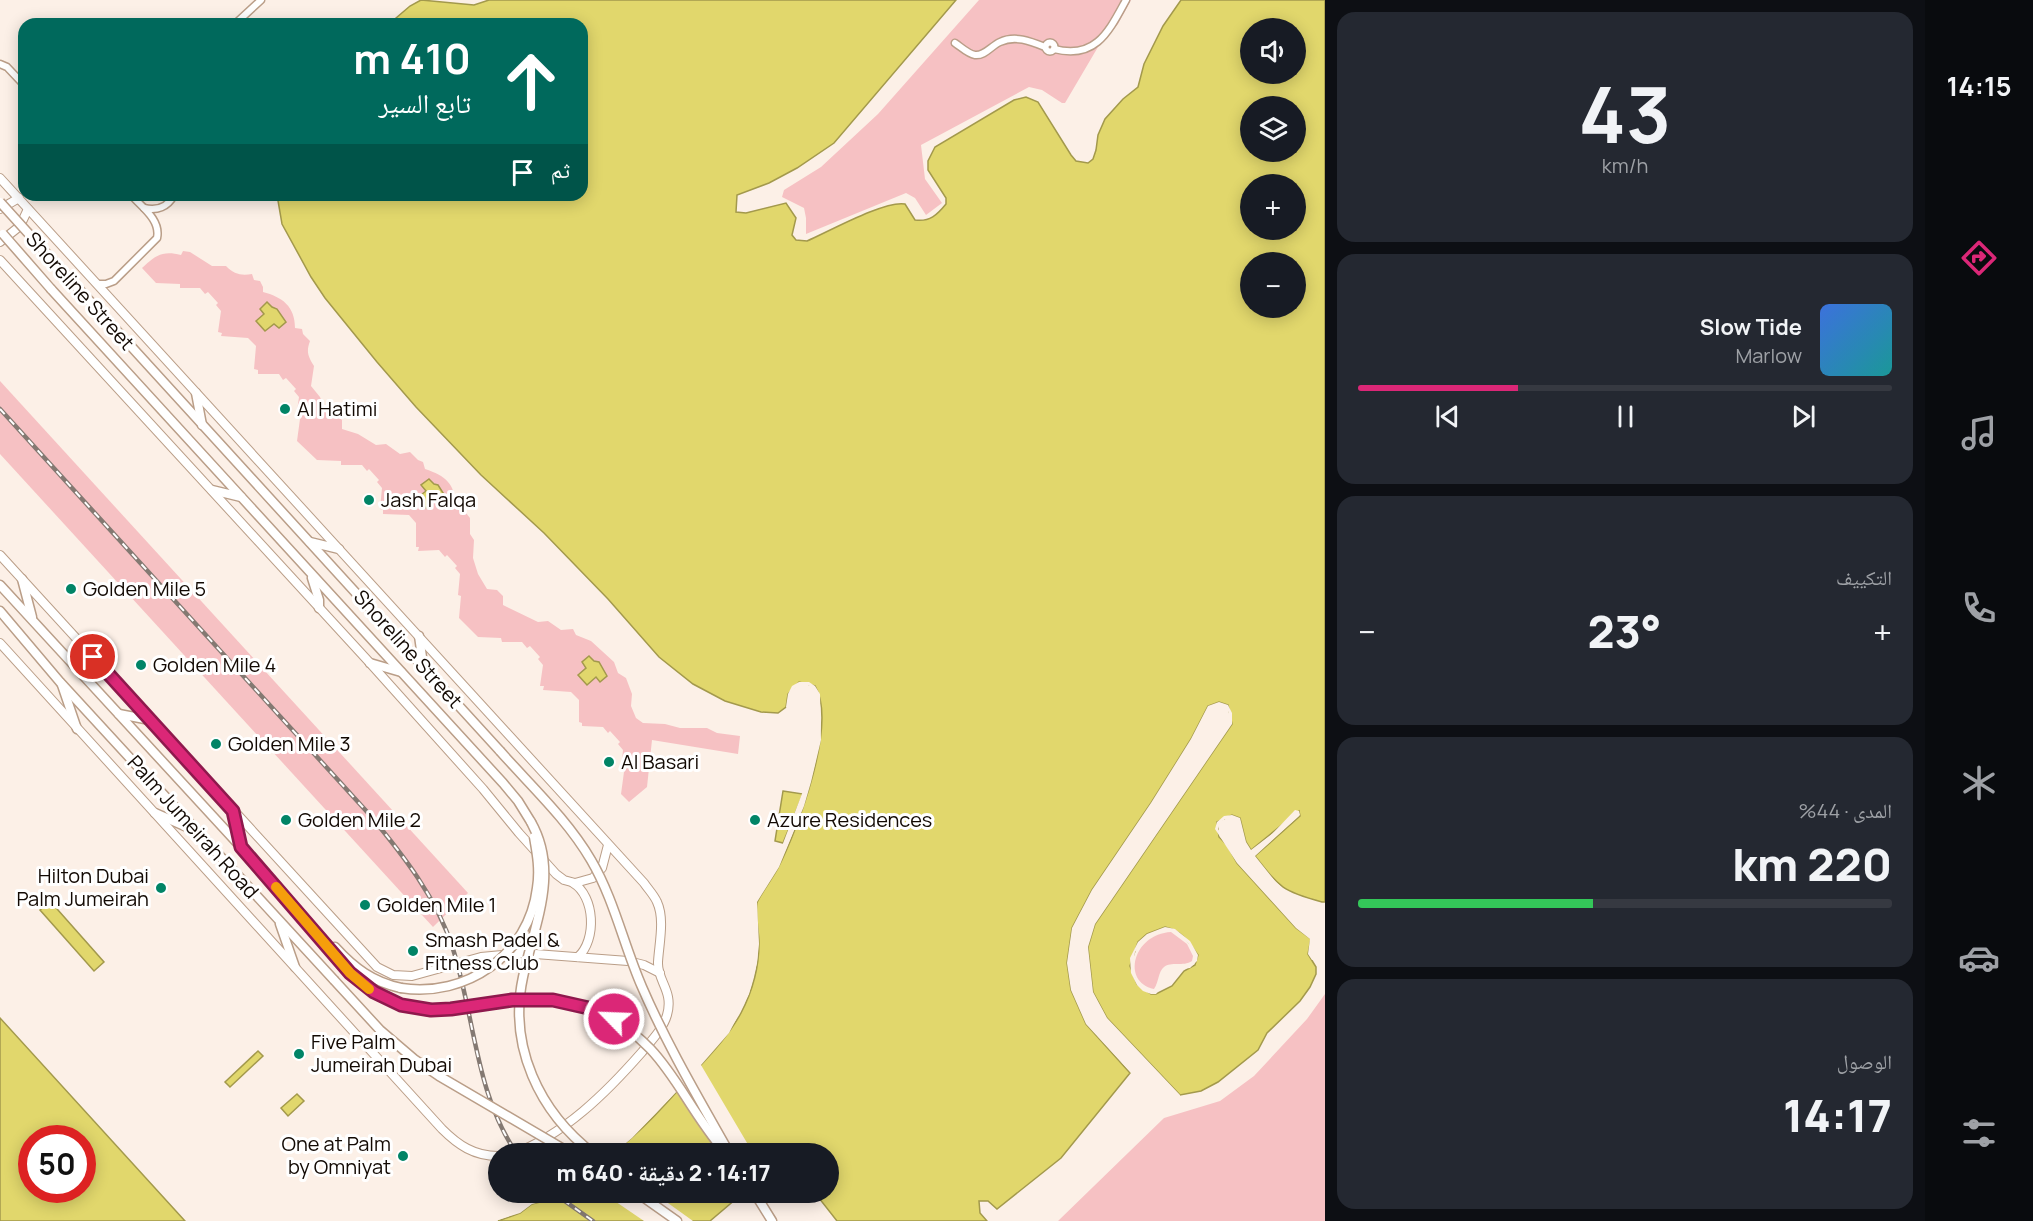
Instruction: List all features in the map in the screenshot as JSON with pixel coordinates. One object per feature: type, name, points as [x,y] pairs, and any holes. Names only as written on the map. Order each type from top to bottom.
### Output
[{"type":"main road","name":"Shoreline Street","points":[[0,202],[566,824],[591,860],[604,887],[652,1010],[722,1143]]},
{"type":"main road","name":"Shoreline Street","points":[[0,232],[482,759],[511,792],[531,822],[542,846],[545,884],[521,989],[519,1014],[522,1040],[532,1078],[544,1101],[568,1132],[581,1143]]},
{"type":"main road","points":[[196,393],[202,425]]},
{"type":"main road","points":[[212,490],[242,497]]},
{"type":"main road","points":[[309,542],[339,549]]},
{"type":"main road","points":[[311,574],[320,608]]},
{"type":"main road","points":[[22,579],[32,620]]},
{"type":"main road","name":"Palm Jumeirah Road","points":[[0,585],[241,847],[358,980],[374,992],[401,1005],[421,1009],[441,1010],[512,1000],[539,999],[567,1002],[593,1009],[624,1025],[658,1055],[719,1143]]},
{"type":"main road","name":"Palm Jumeirah Road","points":[[0,612],[60,682],[380,1030],[414,1059],[439,1076],[553,1143]]},
{"type":"main road","points":[[419,636],[423,665]]},
{"type":"main road","points":[[370,663],[401,672]]},
{"type":"main road","points":[[60,682],[77,729]]},
{"type":"main road","points":[[119,714],[150,720]]},
{"type":"main road","points":[[233,811],[241,847]]},
{"type":"main road","points":[[155,813],[199,832]]},
{"type":"main road","points":[[312,928],[326,938],[360,971],[383,984],[401,988],[433,990],[465,982],[493,965],[517,940],[528,921],[537,888],[538,865],[531,822]]},
{"type":"main road","points":[[279,920],[295,967]]},
{"type":"main road","points":[[652,1203],[677,1221]]},
{"type":"main road","points":[[761,1203],[772,1221]]},
{"type":"street","points":[[242,18],[261,0]]},
{"type":"street","points":[[955,43],[977,55],[984,53],[999,42],[1013,39],[1023,39],[1045,47],[1048,52],[1054,50],[1080,52],[1092,47],[1105,35],[1126,0]]},
{"type":"street","points":[[0,64],[7,67],[18,79]]},
{"type":"street","points":[[0,178],[18,197]]},
{"type":"street","points":[[0,208],[18,199]]},
{"type":"street","points":[[21,201],[644,883],[658,904],[660,916],[658,966],[667,988],[669,1005],[665,1022],[615,1082],[579,1113],[553,1132],[532,1143]]},
{"type":"street","points":[[97,284],[114,281],[155,242],[158,234],[157,226],[137,201]]},
{"type":"street","points":[[143,208],[155,209],[170,201]]},
{"type":"street","points":[[0,242],[20,226],[28,209]]},
{"type":"street","points":[[0,260],[370,663],[483,789],[552,871],[568,881],[575,883],[587,881],[598,873],[604,862],[608,845]]},
{"type":"street","points":[[0,555],[368,960],[385,972],[412,976],[467,960],[508,953],[628,961],[644,965],[660,973]]},
{"type":"street","points":[[0,642],[451,1138],[473,1152],[488,1154]]},
{"type":"street","points":[[568,881],[582,891],[590,906],[588,942],[578,957]]},
{"type":"shaded area","points":[[421,0],[474,5],[489,0],[956,0],[834,143],[797,168],[769,183],[737,195],[736,212],[746,213],[786,203],[796,218],[792,235],[796,240],[807,241],[856,218],[896,204],[905,204],[915,220],[933,217],[946,204],[946,198],[928,170],[928,161],[935,147],[1014,100],[1026,97],[1038,102],[1071,155],[1076,161],[1088,163],[1093,159],[1098,135],[1105,119],[1123,99],[1138,87],[1144,64],[1163,26],[1181,0],[1325,0],[1325,902],[1298,895],[1283,887],[1255,856],[1300,816],[1299,811],[1251,850],[1246,842],[1240,818],[1232,815],[1217,822],[1219,837],[1227,845],[1237,863],[1296,928],[1311,939],[1308,954],[1316,967],[1316,974],[1300,1001],[1267,1033],[1258,1050],[1218,1082],[1201,1091],[1180,1095],[1107,1018],[1093,992],[1088,947],[1095,924],[1232,724],[1228,705],[1219,702],[1208,706],[1191,739],[1151,803],[1092,890],[1072,928],[1067,963],[1071,990],[1086,1024],[1130,1073],[1061,1158],[997,1209],[988,1201],[979,1201],[980,1213],[987,1221],[837,1221],[823,1203],[839,1203],[839,1143],[625,1143],[653,1117],[711,1054],[730,1030],[745,1005],[752,988],[758,961],[757,903],[778,868],[795,829],[818,751],[822,725],[821,703],[815,686],[799,682],[788,694],[786,707],[778,713],[761,712],[725,701],[693,684],[659,657],[608,599],[544,533],[481,475],[416,407],[325,298],[282,224],[278,201],[588,201],[588,18],[396,18]],"holes":[[[1165,927],[1184,937],[1198,955],[1195,965],[1184,971],[1172,986],[1151,994],[1137,984],[1130,966],[1138,942],[1147,934]]]},
{"type":"shaded area","points":[[979,0],[1131,0],[1118,24],[1098,47],[1065,103],[1042,90],[1029,87],[921,145],[925,179],[942,203],[926,215],[915,198],[906,193],[806,234],[804,208],[782,197],[784,190],[821,167],[878,114]]},
{"type":"shaded area","points":[[183,251],[190,252],[212,266],[226,266],[238,274],[252,274],[254,280],[260,281],[263,292],[276,297],[290,308],[295,328],[302,329],[303,334],[310,341],[308,354],[314,366],[311,386],[320,397],[327,415],[336,414],[342,420],[342,429],[358,434],[376,445],[386,444],[400,454],[410,452],[423,462],[425,469],[448,481],[456,505],[464,504],[470,518],[470,534],[474,540],[473,558],[478,574],[487,589],[497,590],[503,596],[503,605],[538,622],[548,621],[561,630],[573,629],[576,635],[591,641],[614,662],[618,673],[626,678],[632,694],[631,706],[636,718],[643,723],[665,724],[680,728],[707,728],[717,733],[740,736],[738,754],[652,740],[647,787],[629,802],[621,794],[624,772],[621,771],[623,750],[618,744],[620,742],[610,731],[608,733],[603,727],[582,726],[579,722],[579,700],[571,692],[543,690],[544,686],[540,686],[543,665],[538,659],[540,657],[530,646],[527,648],[522,642],[502,642],[501,638],[478,637],[459,618],[461,596],[458,595],[460,574],[455,568],[457,566],[439,550],[418,551],[416,523],[409,515],[383,514],[383,510],[380,509],[382,488],[377,482],[379,480],[369,469],[367,471],[362,465],[341,465],[341,461],[317,460],[297,441],[300,419],[296,418],[299,397],[294,391],[296,389],[286,378],[283,380],[279,374],[258,374],[258,370],[254,369],[256,346],[248,338],[221,336],[222,333],[218,332],[221,311],[216,305],[218,303],[208,292],[205,294],[200,288],[180,288],[180,284],[156,283],[142,268],[159,255],[169,253],[181,255]]},
{"type":"shaded area","points":[[267,302],[277,309],[286,322],[279,328],[274,324],[265,331],[256,321],[264,314],[260,309]]},
{"type":"shaded area","points":[[0,381],[468,893],[433,927],[0,454]]},
{"type":"shaded area","points":[[429,479],[438,485],[447,499],[440,505],[435,500],[426,508],[417,498],[426,491],[421,485]]},
{"type":"shaded area","points":[[589,656],[599,662],[607,676],[600,682],[596,677],[587,685],[578,675],[586,668],[582,662]]},
{"type":"shaded area","points":[[783,791],[803,794],[783,843],[775,841]]},
{"type":"shaded area","points":[[50,901],[104,962],[94,971],[40,910]]},
{"type":"shaded area","points":[[1171,932],[1187,944],[1193,956],[1192,961],[1164,967],[1154,989],[1144,985],[1137,977],[1135,968],[1140,949],[1158,935]]},
{"type":"shaded area","points":[[1325,994],[1325,1221],[1058,1221],[1164,1118],[1220,1101],[1254,1076],[1307,1019]]},
{"type":"shaded area","points":[[0,1018],[185,1221],[0,1221]]},
{"type":"shaded area","points":[[258,1051],[263,1056],[230,1087],[225,1082]]},
{"type":"shaded area","points":[[297,1094],[304,1101],[288,1116],[281,1108]]},
{"type":"shaded area","points":[[731,1203],[710,1221],[498,1221],[520,1213],[532,1204]]},
{"type":"pier","points":[[799,682],[809,682],[820,694],[821,740],[811,782],[804,806],[779,867],[757,902],[759,944],[749,994],[729,1033],[701,1065],[747,1143],[713,1143],[679,1089],[632,1138],[626,1143],[622,1143],[645,1122],[726,1031],[747,993],[756,944],[754,902],[757,894],[766,885],[785,846],[782,846],[803,791],[805,792],[818,740],[817,695],[808,685],[800,685],[795,688],[788,710],[786,707],[788,694],[792,686]]},
{"type":"pier","points":[[1219,702],[1228,705],[1232,713],[1232,724],[1095,924],[1088,947],[1093,992],[1107,1018],[1180,1095],[1180,1098],[1104,1020],[1090,993],[1085,947],[1093,922],[1229,723],[1229,713],[1226,707],[1219,705],[1210,709],[1194,741],[1154,805],[1095,891],[1075,929],[1070,963],[1074,989],[1089,1022],[1133,1071],[1133,1075],[1086,1024],[1071,990],[1067,963],[1072,928],[1092,890],[1151,803],[1191,739],[1208,706]]},
{"type":"pier","points":[[1295,810],[1299,811],[1300,815],[1255,856],[1275,881],[1291,896],[1284,894],[1273,883],[1252,856],[1272,838],[1250,853],[1243,843],[1238,820],[1225,819],[1220,823],[1218,829],[1239,861],[1298,926],[1313,937],[1311,954],[1315,960],[1312,960],[1308,954],[1310,939],[1296,928],[1237,863],[1215,829],[1217,822],[1224,816],[1232,815],[1240,818],[1246,842],[1251,850],[1272,834]]},
{"type":"pier","points":[[1165,927],[1175,929],[1190,941],[1198,955],[1197,961],[1190,968],[1182,969],[1192,963],[1195,955],[1188,943],[1174,932],[1165,930],[1148,936],[1135,952],[1133,966],[1136,978],[1145,988],[1152,991],[1160,989],[1156,994],[1151,994],[1143,991],[1137,985],[1131,973],[1130,958],[1138,942],[1147,934]]},
{"type":"pier","points":[[528,1203],[536,1203],[520,1213],[495,1221],[497,1218],[518,1210]]},
{"type":"pier","points":[[618,1203],[668,1203],[693,1221],[644,1221]]},
{"type":"railway","points":[[0,409],[369,814],[418,878],[438,912],[453,949],[484,1081],[492,1106],[510,1143]]},
{"type":"railway","points":[[568,1203],[593,1221]]},
{"type":"slow traffic","points":[[276,887],[350,973],[369,989]]},
{"type":"place","name":"Al Hatimi","points":[[285,409]]},
{"type":"place","name":"Jash Falqa","points":[[369,500]]},
{"type":"place","name":"Golden Mile 5","points":[[71,589]]},
{"type":"place","name":"Golden Mile 4","points":[[141,665]]},
{"type":"place","name":"Golden Mile 3","points":[[216,744]]},
{"type":"place","name":"Al Basari","points":[[609,762]]},
{"type":"place","name":"Golden Mile 2","points":[[286,820]]},
{"type":"place","name":"Azure Residences","points":[[755,820]]},
{"type":"place","name":"Hilton Dubai Palm Jumeirah","points":[[161,888]]},
{"type":"place","name":"Golden Mile 1","points":[[365,905]]},
{"type":"place","name":"Smash Padel & Fitness Club","points":[[413,951]]},
{"type":"place","name":"Five Palm Jumeirah Dubai","points":[[299,1054]]},
{"type":"place","name":"One at Palm by Omniyat","points":[[403,1156]]},
{"type":"route","points":[[93,657],[233,811],[241,847],[350,973],[374,992],[401,1005],[431,1010],[512,1000],[553,1000],[593,1009],[614,1019]]}]
